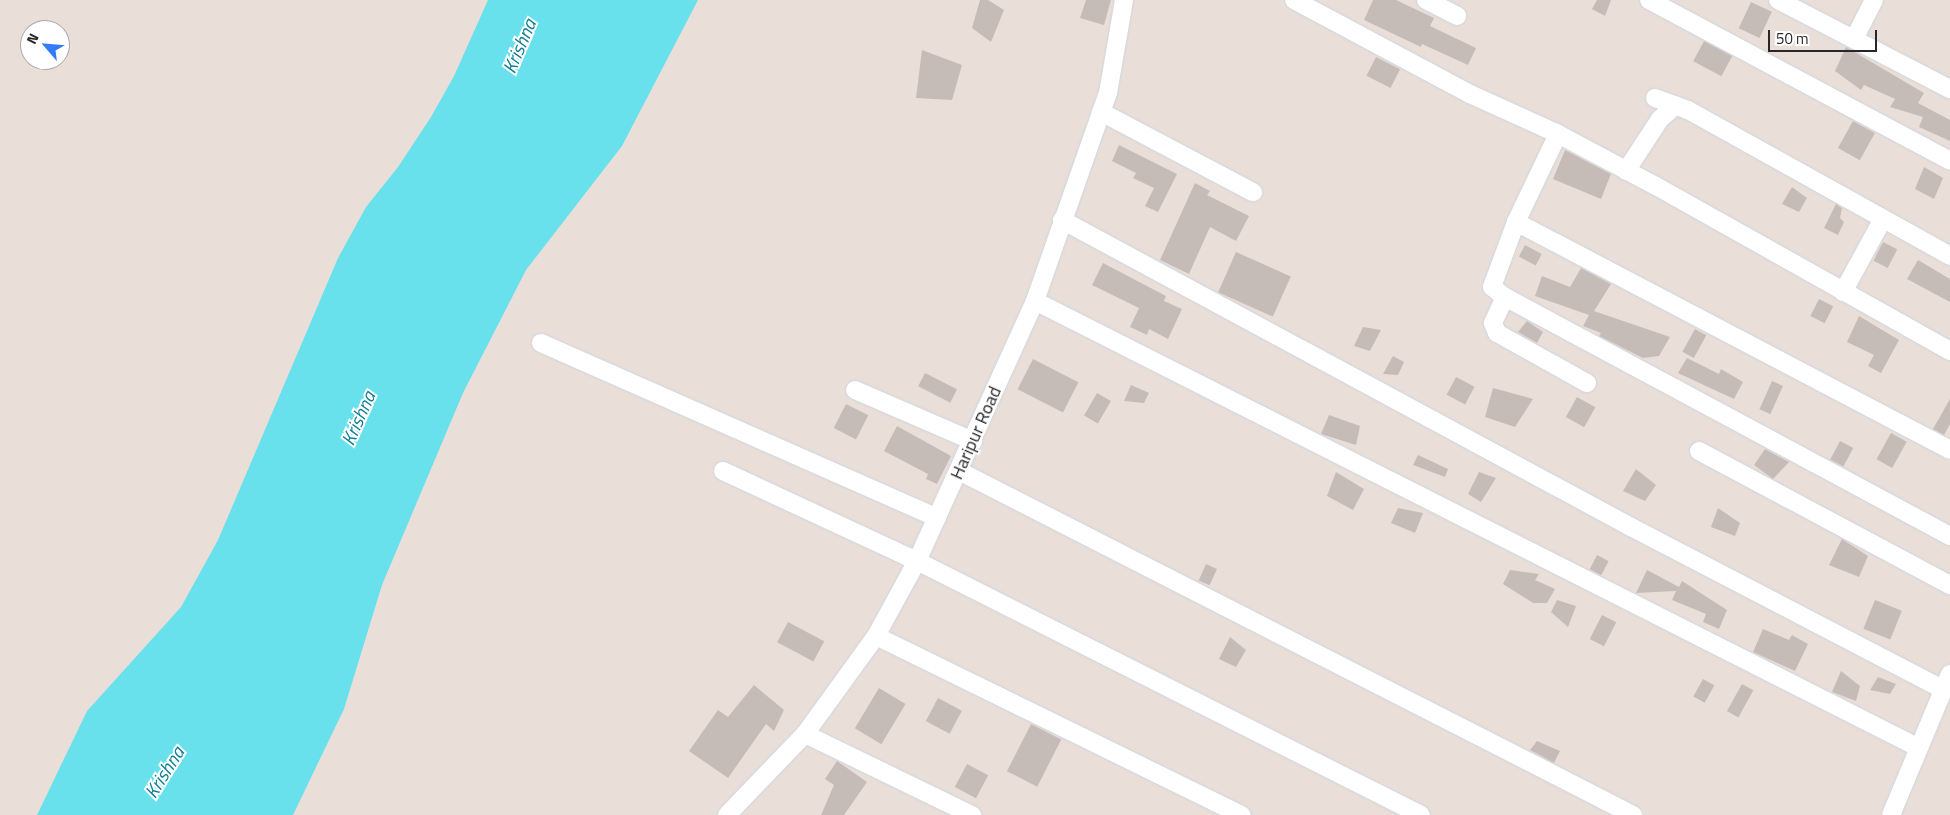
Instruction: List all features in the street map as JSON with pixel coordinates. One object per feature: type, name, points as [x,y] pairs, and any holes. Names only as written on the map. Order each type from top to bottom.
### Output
[{"type":"street","name":"Haripur Road","points":[[727,815],[805,734],[876,636],[917,561],[1035,301],[1108,93],[1124,0]]},
{"type":"street","points":[[1294,0],[1470,94],[1558,134],[1950,351]]},
{"type":"street","points":[[1426,0],[1457,16]]},
{"type":"street","points":[[1648,0],[1950,161]]},
{"type":"street","points":[[1778,0],[1804,6],[1854,39],[1950,90]]},
{"type":"street","points":[[1854,39],[1874,0]]},
{"type":"street","points":[[1655,98],[1676,105],[1950,256]]},
{"type":"street","points":[[1626,171],[1660,119],[1676,105]]},
{"type":"street","points":[[1101,112],[1253,192]]},
{"type":"street","points":[[1558,134],[1516,222],[1492,287],[1506,297],[1950,536]]},
{"type":"street","points":[[1843,292],[1883,219]]},
{"type":"street","points":[[1062,220],[1631,527],[1946,682],[1917,747],[1891,815]]},
{"type":"street","points":[[1516,222],[1950,450]]},
{"type":"street","points":[[1506,297],[1493,323],[1497,333],[1587,383]]},
{"type":"street","points":[[1035,301],[1917,747]]},
{"type":"street","points":[[541,343],[937,518]]},
{"type":"street","points":[[855,390],[973,441]]},
{"type":"street","points":[[1699,451],[1950,585]]},
{"type":"street","points":[[723,471],[917,561],[1421,815]]},
{"type":"street","points":[[959,471],[1632,815]]},
{"type":"street","points":[[876,636],[1242,815]]},
{"type":"street","points":[[805,734],[972,815]]},
{"type":"water","name":"Krishna","points":[[488,0],[698,0],[622,146],[526,270],[463,393],[382,585],[344,709],[293,815],[37,815],[87,711],[181,607],[218,540],[338,258],[366,207],[398,167],[431,117],[454,76]]},
{"type":"building","points":[[980,0],[988,0],[1004,10],[991,42],[972,28]]},
{"type":"building","points":[[1086,0],[1111,0],[1104,25],[1080,18]]},
{"type":"building","points":[[1373,0],[1396,0],[1434,18],[1430,26],[1476,48],[1468,65],[1422,44],[1421,47],[1364,20]]},
{"type":"building","points":[[1597,0],[1611,0],[1605,16],[1592,9]]},
{"type":"building","points":[[1751,2],[1772,12],[1760,38],[1739,28]]},
{"type":"building","points":[[1704,41],[1732,56],[1721,76],[1693,61]]},
{"type":"building","points":[[1846,47],[1924,93],[1918,103],[1950,120],[1950,141],[1919,127],[1923,117],[1890,107],[1895,99],[1864,85],[1861,90],[1835,71]]},
{"type":"building","points":[[922,50],[962,65],[952,100],[916,98]]},
{"type":"building","points":[[1376,57],[1400,69],[1391,88],[1366,76]]},
{"type":"building","points":[[1853,121],[1875,133],[1860,160],[1838,148]]},
{"type":"building","points":[[1119,145],[1177,174],[1158,212],[1145,206],[1154,188],[1133,178],[1136,173],[1112,161]]},
{"type":"building","points":[[1565,150],[1611,174],[1601,199],[1553,179]]},
{"type":"building","points":[[1924,167],[1943,178],[1934,199],[1915,189]]},
{"type":"building","points":[[1195,183],[1210,191],[1207,195],[1249,216],[1236,241],[1210,227],[1189,274],[1160,260]]},
{"type":"building","points":[[1792,187],[1807,198],[1799,212],[1782,204]]},
{"type":"building","points":[[1836,204],[1842,208],[1840,218],[1844,222],[1838,235],[1824,228]]},
{"type":"building","points":[[1883,242],[1897,249],[1888,268],[1873,261]]},
{"type":"building","points":[[1525,245],[1542,254],[1536,265],[1519,256]]},
{"type":"building","points":[[1236,252],[1291,276],[1273,317],[1218,292]]},
{"type":"building","points":[[1918,260],[1950,279],[1950,302],[1907,279]]},
{"type":"building","points":[[1103,263],[1166,296],[1164,301],[1182,309],[1168,339],[1149,329],[1147,335],[1130,327],[1139,308],[1092,285]]},
{"type":"building","points":[[1581,268],[1611,284],[1594,311],[1670,337],[1659,356],[1643,358],[1599,336],[1601,333],[1583,326],[1589,315],[1535,296],[1542,276],[1570,287]]},
{"type":"building","points":[[1819,299],[1833,306],[1825,323],[1810,316]]},
{"type":"building","points":[[1859,316],[1899,340],[1881,373],[1868,366],[1874,355],[1847,342]]},
{"type":"building","points":[[1527,321],[1543,332],[1537,343],[1518,332]]},
{"type":"building","points":[[1363,327],[1381,330],[1370,351],[1354,346]]},
{"type":"building","points":[[1695,329],[1706,335],[1694,358],[1682,352]]},
{"type":"building","points":[[1393,356],[1404,362],[1398,375],[1383,374]]},
{"type":"building","points":[[1687,358],[1719,374],[1721,369],[1743,382],[1734,399],[1678,373]]},
{"type":"building","points":[[1033,359],[1078,382],[1063,412],[1018,389]]},
{"type":"building","points":[[925,373],[957,389],[950,403],[918,386]]},
{"type":"building","points":[[1456,377],[1475,387],[1465,405],[1447,395]]},
{"type":"building","points":[[1772,381],[1783,386],[1770,414],[1759,409]]},
{"type":"building","points":[[1131,385],[1149,393],[1144,403],[1124,401]]},
{"type":"building","points":[[1493,388],[1533,399],[1515,427],[1485,417]]},
{"type":"building","points":[[1097,393],[1111,401],[1098,424],[1084,416]]},
{"type":"building","points":[[1577,397],[1595,407],[1584,427],[1566,417]]},
{"type":"building","points":[[1950,399],[1950,424],[1944,435],[1933,429]]},
{"type":"building","points":[[846,404],[868,415],[856,439],[834,428]]},
{"type":"building","points":[[1329,415],[1360,426],[1356,445],[1321,434]]},
{"type":"building","points":[[897,426],[951,456],[937,484],[926,479],[928,474],[884,451]]},
{"type":"building","points":[[1891,433],[1907,442],[1892,468],[1876,459]]},
{"type":"building","points":[[1840,441],[1853,448],[1843,467],[1830,460]]},
{"type":"building","points":[[1765,449],[1789,462],[1773,479],[1754,465]]},
{"type":"building","points":[[1418,455],[1448,469],[1445,477],[1413,465]]},
{"type":"building","points":[[1636,469],[1656,485],[1645,501],[1623,491]]},
{"type":"building","points":[[1336,472],[1364,489],[1353,510],[1327,496]]},
{"type":"building","points":[[1479,472],[1496,478],[1481,502],[1468,494]]},
{"type":"building","points":[[1398,508],[1423,513],[1415,533],[1391,523]]},
{"type":"building","points":[[1718,508],[1740,523],[1735,536],[1711,527]]},
{"type":"building","points":[[1842,539],[1868,556],[1859,577],[1829,565]]},
{"type":"building","points":[[1597,555],[1609,561],[1601,575],[1590,569]]},
{"type":"building","points":[[1206,564],[1217,569],[1210,585],[1199,580]]},
{"type":"building","points":[[1510,570],[1539,574],[1535,580],[1555,589],[1547,603],[1533,603],[1503,584]]},
{"type":"building","points":[[1647,570],[1679,587],[1682,581],[1727,610],[1719,629],[1703,622],[1706,614],[1672,600],[1676,591],[1636,593]]},
{"type":"building","points":[[1557,600],[1576,606],[1568,627],[1551,612]]},
{"type":"building","points":[[1875,600],[1902,611],[1890,640],[1863,629]]},
{"type":"building","points":[[1602,615],[1616,622],[1604,646],[1590,639]]},
{"type":"building","points":[[788,622],[824,641],[813,662],[777,642]]},
{"type":"building","points":[[1763,629],[1789,640],[1792,635],[1808,644],[1795,671],[1753,652]]},
{"type":"building","points":[[1230,637],[1246,650],[1236,667],[1219,659]]},
{"type":"building","points":[[1841,671],[1860,686],[1856,701],[1832,692]]},
{"type":"building","points":[[1878,677],[1896,684],[1890,694],[1870,690]]},
{"type":"building","points":[[1703,679],[1714,685],[1705,703],[1693,696]]},
{"type":"building","points":[[1742,684],[1753,690],[1738,717],[1727,711]]},
{"type":"building","points":[[754,685],[784,710],[774,731],[766,724],[728,778],[689,751],[718,710],[728,717]]},
{"type":"building","points":[[879,688],[906,704],[881,744],[855,728]]},
{"type":"building","points":[[938,698],[962,711],[950,734],[926,721]]},
{"type":"building","points":[[1031,724],[1061,739],[1037,787],[1007,771]]},
{"type":"building","points":[[1537,741],[1560,751],[1554,763],[1530,750]]},
{"type":"building","points":[[837,761],[867,782],[844,815],[821,815],[834,785],[825,779]]},
{"type":"building","points":[[967,764],[988,775],[976,798],[955,787]]}]
